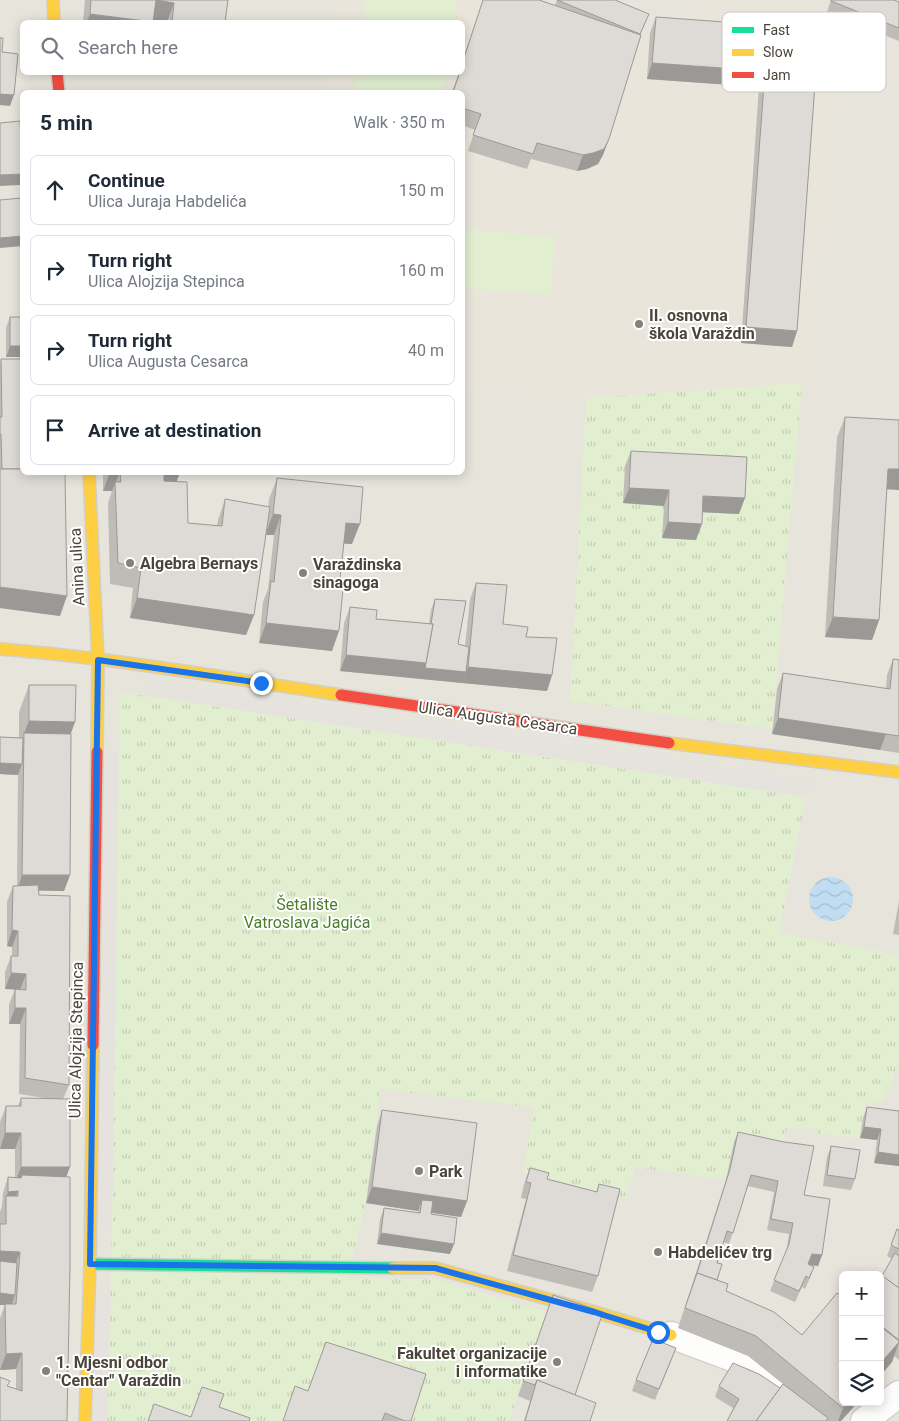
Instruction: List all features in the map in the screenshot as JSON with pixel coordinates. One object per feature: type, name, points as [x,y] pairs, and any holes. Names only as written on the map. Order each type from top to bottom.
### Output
[{"type":"street","points":[[53,0],[54,20]]},
{"type":"street","points":[[57,75],[59,90]]},
{"type":"street","name":"Anina ulica","points":[[89,475],[98,660]]},
{"type":"street","points":[[0,636],[38,652]]},
{"type":"street","name":"Ulica Augusta Cesarca","points":[[0,649],[98,660],[662,742],[899,772]]},
{"type":"street","name":"Ulica Alojzija Stepinca","points":[[85,1421],[90,1264],[98,660]]},
{"type":"street","points":[[90,1264],[435,1268],[671,1335],[751,1365],[820,1421]]},
{"type":"street","points":[[864,1421],[899,1394]]},
{"type":"shaded area","points":[[0,0],[899,0],[899,1421],[0,1421]]},
{"type":"shaded area","name":"II. osnovna škola Varaždin","points":[[339,0],[500,0],[639,47],[650,27],[694,8],[707,0],[821,0],[815,12],[722,12],[722,92],[840,92],[821,266],[811,384],[802,383],[777,689],[772,729],[570,701],[586,399],[465,388],[465,90],[323,90],[326,75],[465,75],[465,20],[335,20]]},
{"type":"shaded area","points":[[151,681],[819,781],[806,797],[148,695]]},
{"type":"shaded area","points":[[119,749],[112,1230],[90,1228],[97,750]]},
{"type":"shaded area","points":[[89,1293],[111,1295],[107,1421],[85,1421]]},
{"type":"green space","points":[[367,0],[457,0],[454,20],[363,20]]},
{"type":"green space","points":[[356,75],[446,75],[443,90],[353,90]]},
{"type":"green space","points":[[465,229],[555,237],[551,295],[465,288]]},
{"type":"green space","points":[[802,383],[772,729],[570,701],[586,398]]},
{"type":"green space","name":"Šetalište Vatroslava Jagića","points":[[120,692],[806,797],[779,933],[899,955],[899,1059],[890,1087],[882,1101],[865,1104],[860,1138],[818,1134],[818,1129],[787,1128],[781,1153],[734,1143],[726,1180],[635,1167],[626,1198],[523,1173],[534,1108],[380,1089],[366,1203],[347,1278],[434,1279],[547,1311],[509,1421],[410,1421],[301,1411],[283,1421],[214,1421],[196,1403],[190,1421],[107,1421],[112,1230]]},
{"type":"water","points":[[827,877],[835,877],[847,883],[853,899],[847,915],[835,921],[827,921],[815,915],[809,903],[809,895],[815,883]]},
{"type":"building","points":[[91,0],[156,0],[153,20],[137,20],[90,14]]},
{"type":"building","points":[[156,0],[228,0],[225,20],[172,20],[174,3]]},
{"type":"building","points":[[483,0],[539,0],[641,35],[609,139],[604,149],[583,155],[537,143],[533,154],[473,135],[481,114],[465,109],[465,90],[454,90],[459,75],[465,75],[465,55]]},
{"type":"building","points":[[557,0],[615,0],[649,14],[640,34]]},
{"type":"building","points":[[894,0],[899,2],[899,28],[886,23],[886,12],[859,12],[831,1]]},
{"type":"building","points":[[656,17],[722,22],[722,68],[652,63]]},
{"type":"building","points":[[0,38],[3,38],[2,52],[18,54],[14,95],[0,94]]},
{"type":"building","points":[[763,92],[814,92],[797,331],[746,327]]},
{"type":"building","points":[[20,121],[20,174],[0,175],[0,123]]},
{"type":"building","points":[[20,198],[20,236],[0,238],[0,200]]},
{"type":"building","points":[[10,317],[20,317],[20,346],[10,346]]},
{"type":"building","points":[[1,359],[20,359],[20,469],[2,469],[0,417],[2,417]]},
{"type":"building","points":[[845,417],[899,420],[899,469],[888,469],[879,620],[833,617]]},
{"type":"building","points":[[631,451],[747,457],[745,498],[703,496],[702,524],[668,522],[669,490],[629,488]]},
{"type":"building","points":[[0,469],[20,469],[20,475],[65,475],[67,596],[0,587]]},
{"type":"building","points":[[120,475],[164,475],[164,481],[187,482],[188,523],[222,526],[225,499],[270,507],[254,615],[137,598],[141,568],[118,563],[115,482],[121,482]]},
{"type":"building","name":"Varaždinska sinagoga","points":[[277,478],[363,487],[360,524],[346,523],[339,588],[343,589],[339,631],[266,623],[271,581],[274,582],[281,515],[273,514]]},
{"type":"building","points":[[476,583],[507,585],[503,624],[528,627],[526,637],[557,638],[552,675],[468,667]]},
{"type":"building","points":[[435,599],[466,601],[458,644],[469,647],[466,672],[425,668],[433,624],[431,624]]},
{"type":"building","points":[[350,607],[377,610],[376,619],[433,624],[426,663],[346,655]]},
{"type":"building","points":[[893,659],[899,660],[899,736],[778,718],[783,673],[890,689]]},
{"type":"building","points":[[29,685],[76,685],[75,722],[29,721]]},
{"type":"building","points":[[24,733],[71,734],[70,875],[22,875]]},
{"type":"building","points":[[0,737],[23,738],[22,764],[0,763]]},
{"type":"building","points":[[38,885],[39,895],[70,896],[69,1085],[25,1078],[26,1008],[15,1008],[15,989],[26,990],[26,974],[11,973],[11,956],[18,956],[18,931],[12,930],[13,886]]},
{"type":"building","points":[[21,1098],[70,1099],[70,1167],[21,1167],[21,1133],[5,1133],[6,1106],[21,1106]]},
{"type":"building","points":[[867,1107],[899,1111],[899,1155],[878,1152],[881,1129],[864,1127]]},
{"type":"building","name":"Park","points":[[382,1110],[477,1123],[467,1201],[372,1187]]},
{"type":"building","points":[[738,1132],[784,1142],[814,1146],[804,1195],[830,1199],[822,1255],[812,1254],[808,1264],[814,1267],[809,1278],[806,1276],[799,1291],[774,1280],[789,1244],[793,1223],[771,1219],[778,1181],[751,1175],[733,1233],[727,1231],[717,1263],[722,1264],[717,1280],[697,1273],[730,1169]]},
{"type":"building","points":[[831,1146],[860,1150],[855,1179],[827,1175]]},
{"type":"building","points":[[530,1168],[549,1173],[547,1179],[597,1192],[599,1184],[620,1189],[598,1276],[513,1255],[531,1183],[526,1182]]},
{"type":"building","points":[[22,1175],[70,1177],[67,1421],[0,1421],[0,1377],[10,1381],[7,1386],[22,1391],[22,1353],[6,1354],[5,1304],[16,1304],[20,1252],[0,1251],[0,1224],[6,1224],[6,1196],[18,1196],[18,1191],[8,1192],[8,1177],[21,1178]]},
{"type":"building","points":[[422,1200],[433,1201],[431,1214],[457,1218],[454,1244],[381,1233],[384,1208],[420,1213]]},
{"type":"building","points":[[897,1229],[899,1230],[899,1249],[891,1245]]},
{"type":"building","points":[[895,1253],[899,1256],[899,1288],[884,1277],[884,1272]]},
{"type":"building","points":[[0,1261],[17,1263],[15,1295],[0,1293]]},
{"type":"building","points":[[697,1273],[728,1284],[726,1291],[774,1312],[802,1335],[837,1293],[839,1294],[839,1405],[756,1336],[685,1308]]},
{"type":"building","points":[[884,1277],[899,1288],[899,1340],[884,1328]]},
{"type":"building","name":"Fakultet organizacije i informatike","points":[[553,1295],[603,1312],[575,1395],[537,1380],[535,1385],[523,1381]]},
{"type":"building","points":[[884,1329],[899,1342],[884,1359]]},
{"type":"building","points":[[653,1339],[676,1348],[659,1389],[636,1380]]},
{"type":"building","points":[[326,1342],[426,1374],[411,1421],[405,1421],[385,1413],[382,1421],[283,1421],[295,1386],[308,1391]]},
{"type":"building","points":[[733,1363],[759,1374],[780,1388],[756,1421],[727,1421],[739,1399],[719,1386]]},
{"type":"building","points":[[537,1380],[596,1403],[590,1421],[525,1421]]},
{"type":"building","points":[[783,1384],[828,1418],[826,1421],[756,1421]]},
{"type":"building","points":[[202,1387],[224,1394],[219,1407],[250,1418],[249,1421],[148,1421],[154,1404],[191,1417]]},
{"type":"traffic: fast","points":[[90,1264],[393,1268]]},
{"type":"traffic: slow","points":[[53,0],[54,20]]},
{"type":"traffic: slow","points":[[89,475],[98,660],[97,752]]},
{"type":"traffic: slow","points":[[0,649],[128,663],[341,695]]},
{"type":"traffic: slow","points":[[669,743],[899,772]]},
{"type":"traffic: slow","points":[[85,1421],[90,1264],[93,1045]]},
{"type":"traffic: slow","points":[[393,1268],[435,1268],[671,1335]]},
{"type":"traffic: jam","points":[[57,75],[59,90]]},
{"type":"traffic: jam","points":[[341,695],[669,743]]},
{"type":"traffic: jam","points":[[93,1045],[97,752]]},
{"type":"place","name":"II. osnovna škola Varaždin","points":[[639,324]]},
{"type":"place","name":"Algebra Bernays","points":[[130,563]]},
{"type":"place","name":"Varaždinska sinagoga","points":[[303,573]]},
{"type":"place","name":"Park","points":[[419,1171]]},
{"type":"place","name":"Habdelićev trg","points":[[658,1252]]},
{"type":"place","name":"Fakultet organizacije i informatike","points":[[557,1362]]},
{"type":"place","name":"1. Mjesni odbor \"Centar\" Varaždin","points":[[46,1371]]},
{"type":"route","points":[[261,683],[98,660],[90,1264],[435,1268],[594,1312],[658,1332]]}]
